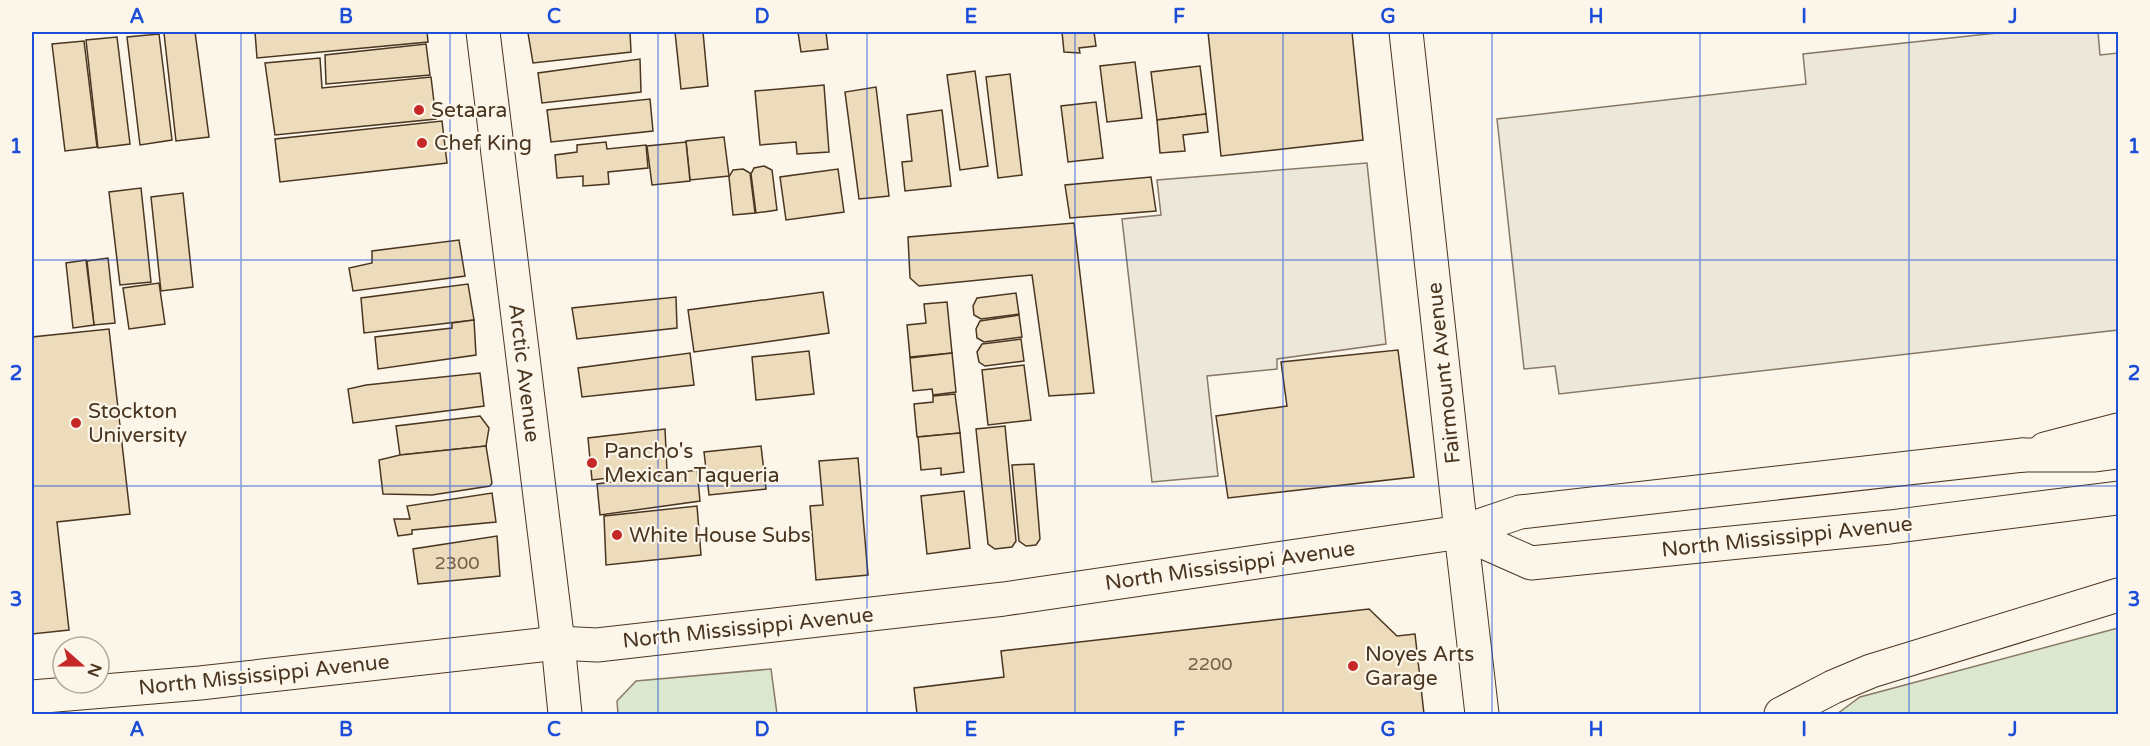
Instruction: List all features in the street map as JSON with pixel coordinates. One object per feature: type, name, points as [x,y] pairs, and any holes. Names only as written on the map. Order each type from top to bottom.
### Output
[{"type":"main road","name":"Arctic Avenue","points":[[483,32],[565,714]]},
{"type":"main road","name":"Fairmount Avenue","points":[[1406,32],[1482,714]]},
{"type":"main road","points":[[2023,455],[2118,430]]},
{"type":"main road","points":[[2023,455],[2095,455],[2118,452]]},
{"type":"main road","name":"North Mississippi Avenue","points":[[32,697],[200,683],[558,643],[597,645],[1004,599],[1461,532],[1520,512],[2023,455]]},
{"type":"main road","name":"North Mississippi Avenue","points":[[1461,532],[1531,562],[1890,527],[2118,498]]},
{"type":"main road","points":[[1781,714],[1833,687],[1871,671],[2118,595]]},
{"type":"green space","points":[[2118,628],[2118,714],[1837,714],[1860,697]]},
{"type":"green space","points":[[771,669],[777,714],[618,714],[617,701],[636,681]]},
{"type":"shaded area","points":[[2006,32],[2098,32],[2100,55],[2118,53],[2118,330],[1559,394],[1555,366],[1524,369],[1497,119],[1806,84],[1803,54]]},
{"type":"shaded area","points":[[1367,163],[1386,344],[1277,359],[1277,369],[1207,376],[1218,476],[1152,482],[1122,219],[1161,215],[1157,180]]},
{"type":"building","points":[[195,32],[209,137],[176,141],[164,33]]},
{"type":"building","points":[[255,32],[427,32],[428,42],[257,58]]},
{"type":"building","points":[[630,32],[631,52],[533,63],[528,33]]},
{"type":"building","points":[[675,32],[703,32],[708,86],[681,89]]},
{"type":"building","points":[[798,32],[826,32],[828,49],[801,52]]},
{"type":"building","points":[[1062,32],[1094,32],[1096,46],[1079,48],[1080,53],[1064,52]]},
{"type":"building","points":[[1208,32],[1352,32],[1363,140],[1221,156]]},
{"type":"building","points":[[159,34],[172,140],[140,145],[127,37]]},
{"type":"building","points":[[117,37],[130,144],[98,148],[86,40]]},
{"type":"building","points":[[84,41],[97,147],[65,151],[52,44]]},
{"type":"building","points":[[426,44],[430,75],[326,84],[325,55]]},
{"type":"building","points":[[320,58],[322,88],[431,77],[436,119],[275,135],[265,63]]},
{"type":"building","points":[[640,59],[641,92],[542,103],[538,73]]},
{"type":"building","points":[[1135,62],[1142,118],[1107,122],[1100,66]]},
{"type":"building","points":[[1200,66],[1206,114],[1157,120],[1151,72]]},
{"type":"building","points":[[975,71],[988,166],[960,170],[947,75]]},
{"type":"building","points":[[1010,74],[1022,175],[998,178],[986,77]]},
{"type":"building","points":[[824,85],[829,152],[797,154],[796,142],[760,145],[755,91]]},
{"type":"building","points":[[876,87],[889,196],[859,199],[845,92]]},
{"type":"building","points":[[650,99],[653,131],[551,142],[547,110]]},
{"type":"building","points":[[1096,102],[1103,158],[1068,162],[1061,106]]},
{"type":"building","points":[[942,110],[951,186],[905,191],[902,162],[912,161],[907,115]]},
{"type":"building","points":[[1206,114],[1208,132],[1183,135],[1185,151],[1160,153],[1157,120]]},
{"type":"building","points":[[442,121],[447,163],[280,182],[275,139]]},
{"type":"building","points":[[724,137],[729,176],[690,180],[686,141]]},
{"type":"building","points":[[606,142],[607,149],[646,145],[648,168],[608,172],[609,184],[583,186],[583,176],[557,178],[555,155],[577,152],[577,145]]},
{"type":"building","points":[[686,142],[690,181],[652,185],[647,146]]},
{"type":"building","points":[[764,166],[772,170],[777,210],[756,213],[751,174],[754,168]]},
{"type":"building","points":[[743,169],[750,173],[755,213],[733,215],[729,177],[733,170]]},
{"type":"building","points":[[838,169],[844,212],[786,220],[780,177]]},
{"type":"building","points":[[1151,177],[1156,211],[1070,218],[1065,185]]},
{"type":"building","points":[[141,188],[151,282],[120,285],[109,192]]},
{"type":"building","points":[[183,193],[193,287],[161,291],[151,197]]},
{"type":"building","points":[[1074,223],[1094,393],[1049,396],[1032,275],[919,286],[910,278],[908,237]]},
{"type":"building","points":[[459,240],[465,276],[353,291],[349,268],[372,263],[372,251]]},
{"type":"building","points":[[108,258],[115,323],[94,325],[87,261]]},
{"type":"building","points":[[86,260],[94,325],[73,328],[66,263]]},
{"type":"building","points":[[159,283],[165,324],[129,329],[123,288]]},
{"type":"building","points":[[468,284],[474,320],[364,333],[361,298]]},
{"type":"building","points":[[823,292],[829,333],[694,352],[688,310]]},
{"type":"building","points":[[1016,293],[1019,314],[981,319],[974,315],[973,306],[977,298]]},
{"type":"building","points":[[676,297],[677,328],[577,339],[572,308]]},
{"type":"building","points":[[947,302],[952,353],[910,357],[907,325],[926,323],[924,304]]},
{"type":"building","points":[[1019,315],[1022,337],[984,342],[977,338],[976,329],[980,321]]},
{"type":"building","points":[[474,320],[476,355],[378,369],[375,337],[452,328],[452,323]]},
{"type":"building","points":[[109,329],[130,514],[57,522],[69,630],[32,634],[32,337]]},
{"type":"building","points":[[1021,339],[1024,361],[985,366],[979,362],[977,352],[982,344]]},
{"type":"building","points":[[1398,350],[1414,477],[1228,498],[1216,416],[1287,406],[1281,362]]},
{"type":"building","points":[[809,351],[814,394],[756,400],[752,357]]},
{"type":"building","points":[[690,353],[694,385],[582,397],[578,368]]},
{"type":"building","points":[[952,353],[956,392],[933,395],[932,389],[913,391],[910,358]]},
{"type":"building","points":[[1024,365],[1031,420],[988,425],[982,370]]},
{"type":"building","points":[[480,373],[484,406],[353,423],[348,389],[366,385]]},
{"type":"building","points":[[955,394],[960,433],[917,437],[914,404],[933,402],[933,396]]},
{"type":"building","points":[[480,416],[489,428],[486,446],[400,455],[396,426]]},
{"type":"building","points":[[1005,426],[1016,541],[1012,547],[995,549],[988,544],[976,429]]},
{"type":"building","points":[[665,429],[667,471],[592,480],[588,438]]},
{"type":"building","points":[[960,433],[964,472],[941,475],[941,468],[921,470],[918,437]]},
{"type":"building","points":[[486,446],[492,483],[490,486],[432,495],[383,494],[379,460],[400,455]]},
{"type":"building","points":[[761,446],[766,489],[709,495],[704,452]]},
{"type":"building","points":[[858,458],[868,575],[816,580],[810,506],[823,505],[819,461]]},
{"type":"building","points":[[1034,464],[1040,539],[1036,545],[1026,546],[1019,541],[1012,465]]},
{"type":"building","points":[[697,470],[700,501],[600,515],[597,484]]},
{"type":"building","points":[[964,491],[970,548],[927,554],[921,496]]},
{"type":"building","points":[[492,493],[496,522],[412,530],[412,534],[398,536],[394,519],[410,519],[407,506]]},
{"type":"building","points":[[697,506],[701,555],[606,565],[604,516]]},
{"type":"building","points":[[497,536],[500,576],[418,584],[413,549]]},
{"type":"building","points":[[1369,609],[1397,636],[1415,634],[1424,714],[917,714],[914,688],[1004,677],[1001,651]]},
{"type":"place","name":"Setaara","points":[[419,110]]},
{"type":"place","name":"Chef King","points":[[422,143]]},
{"type":"place","name":"Stockton University","points":[[76,423]]},
{"type":"place","name":"Pancho's Mexican Taqueria","points":[[592,463]]},
{"type":"place","name":"White House Subs","points":[[617,535]]},
{"type":"place","name":"Noyes Arts Garage","points":[[1353,666]]}]
